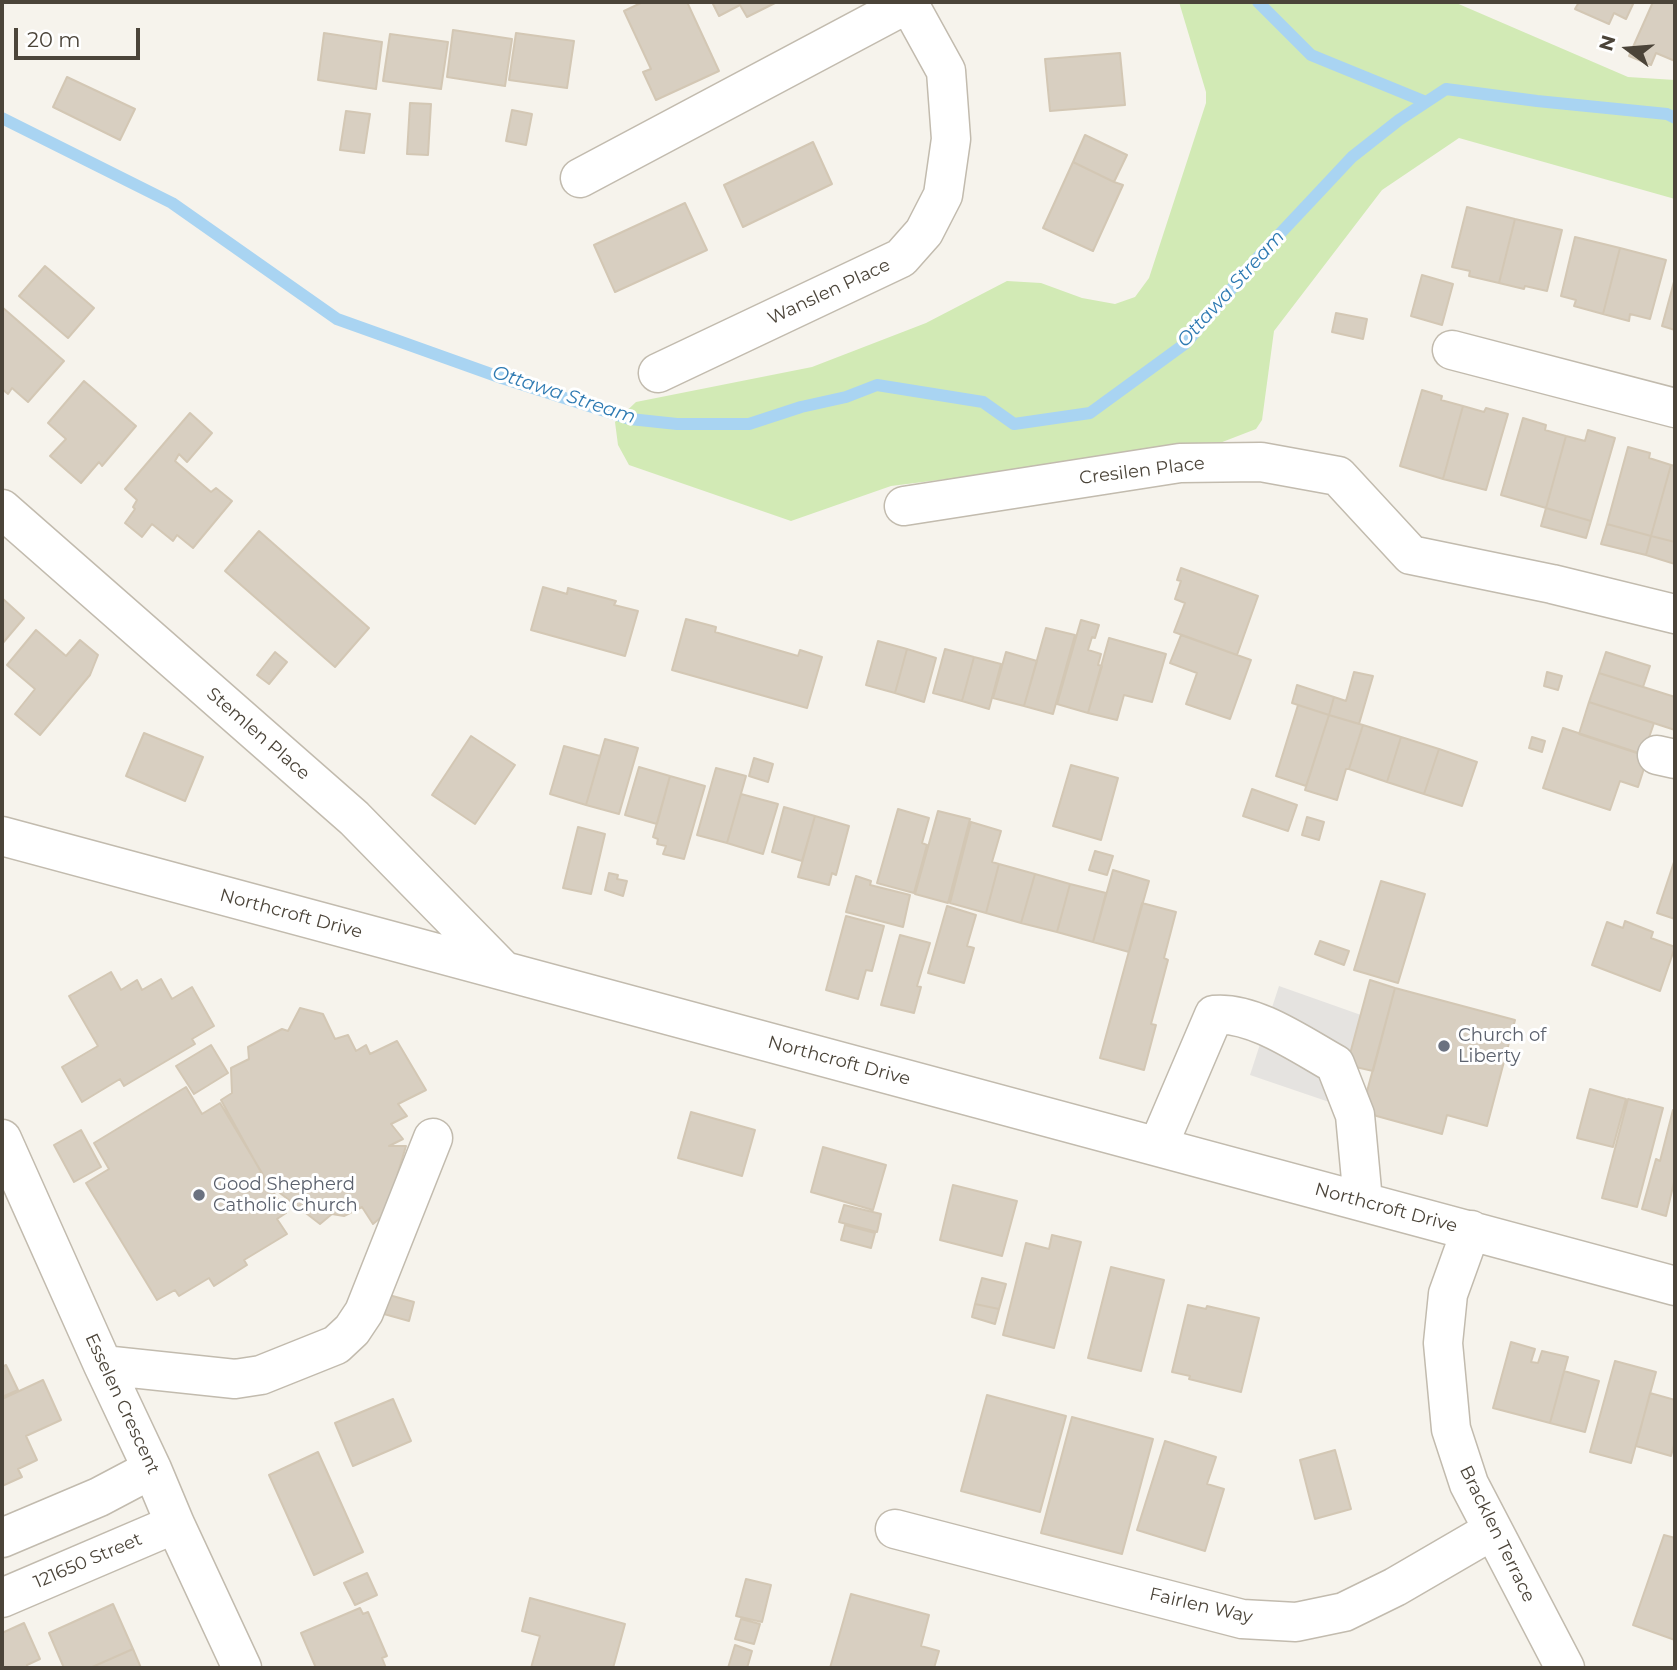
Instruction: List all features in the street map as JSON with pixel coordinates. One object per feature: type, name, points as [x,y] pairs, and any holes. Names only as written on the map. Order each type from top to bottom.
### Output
[{"type":"street","name":"Wanslen Place","points":[[580,178],[909,2],[946,71],[951,139],[943,195],[924,232],[901,258],[658,373]]},
{"type":"street","points":[[1452,350],[1675,408]]},
{"type":"street","name":"Cresilen Place","points":[[904,506],[1180,463],[1261,462],[1338,476],[1410,555],[1552,584],[1675,614]]},
{"type":"street","name":"Stemlen Place","points":[[2,509],[354,818],[504,971]]},
{"type":"street","name":"Northcroft Drive","points":[[2,836],[1675,1286]]},
{"type":"street","points":[[1158,1146],[1214,1015],[1227,1013],[1259,1023],[1335,1063],[1355,1115],[1363,1201]]},
{"type":"street","points":[[103,1365],[235,1380],[261,1375],[336,1345],[352,1330],[364,1312],[433,1138]]},
{"type":"street","name":"Esselen Crescent","points":[[2,1139],[242,1668]]},
{"type":"street","name":"Bracklen Terrace","points":[[1471,1230],[1448,1294],[1443,1343],[1451,1429],[1469,1485],[1565,1668]]},
{"type":"street","points":[[2,1538],[99,1497],[152,1469]]},
{"type":"street","name":"121650 Street","points":[[2,1598],[175,1524]]},
{"type":"street","name":"Fairlen Way","points":[[895,1529],[1242,1619],[1296,1622],[1345,1612],[1395,1587],[1493,1530]]},
{"type":"green space","points":[[1179,2],[1454,2],[1628,77],[1675,80],[1675,199],[1459,138],[1382,190],[1274,331],[1262,420],[1256,429],[1212,446],[891,486],[791,521],[629,465],[618,445],[615,422],[636,402],[812,367],[926,323],[1007,281],[1041,283],[1082,298],[1115,304],[1135,297],[1149,278],[1206,103],[1206,92]]},
{"type":"shaded area","points":[[1279,986],[1361,1015],[1335,1104],[1250,1075]]},
{"type":"building","points":[[643,2],[687,2],[719,71],[656,100],[643,72],[651,69],[624,11]]},
{"type":"building","points":[[712,2],[777,2],[747,17],[740,5],[719,16]]},
{"type":"building","points":[[1579,2],[1634,2],[1626,19],[1614,13],[1609,24],[1575,9]]},
{"type":"building","points":[[1653,2],[1675,2],[1675,61],[1656,53],[1651,65],[1629,56]]},
{"type":"building","points":[[453,30],[512,39],[505,86],[447,77]]},
{"type":"building","points":[[324,33],[382,42],[376,89],[318,80]]},
{"type":"building","points":[[516,33],[574,41],[567,88],[509,80]]},
{"type":"building","points":[[390,34],[448,42],[441,89],[383,81]]},
{"type":"building","points":[[1120,53],[1125,105],[1050,111],[1045,59]]},
{"type":"building","points":[[67,77],[135,109],[120,140],[53,107]]},
{"type":"building","points":[[410,103],[431,104],[428,155],[407,154]]},
{"type":"building","points":[[512,110],[532,114],[526,145],[506,141]]},
{"type":"building","points":[[346,111],[370,114],[364,153],[340,150]]},
{"type":"building","points":[[1085,135],[1127,155],[1114,182],[1073,162]]},
{"type":"building","points":[[813,142],[832,184],[743,227],[724,185]]},
{"type":"building","points":[[1073,162],[1123,185],[1093,251],[1043,228]]},
{"type":"building","points":[[685,203],[707,250],[615,292],[594,245]]},
{"type":"building","points":[[1467,207],[1515,219],[1499,283],[1469,276],[1470,271],[1452,267]]},
{"type":"building","points":[[1515,219],[1562,230],[1547,291],[1499,283]]},
{"type":"building","points":[[1575,237],[1620,248],[1603,314],[1574,306],[1576,300],[1561,296]]},
{"type":"building","points":[[1620,248],[1666,260],[1650,319],[1630,314],[1629,321],[1603,314]]},
{"type":"building","points":[[45,266],[94,308],[68,338],[19,296]]},
{"type":"building","points":[[1422,275],[1453,284],[1442,325],[1411,316]]},
{"type":"building","points":[[1675,278],[1675,330],[1662,326]]},
{"type":"building","points":[[2,307],[64,361],[28,402],[12,388],[8,394],[2,389]]},
{"type":"building","points":[[1336,313],[1367,319],[1363,339],[1332,332]]},
{"type":"building","points":[[84,381],[136,426],[102,466],[99,462],[81,483],[50,456],[66,439],[48,423]]},
{"type":"building","points":[[1422,390],[1442,396],[1441,400],[1463,406],[1443,479],[1400,466]]},
{"type":"building","points":[[1463,406],[1484,412],[1486,408],[1508,414],[1486,490],[1443,479]]},
{"type":"building","points":[[190,413],[212,433],[187,462],[179,454],[175,461],[211,492],[216,488],[232,501],[193,548],[177,535],[173,541],[152,524],[142,537],[125,523],[135,509],[133,507],[137,500],[125,489]]},
{"type":"building","points":[[1523,418],[1546,425],[1545,430],[1566,436],[1546,508],[1501,495]]},
{"type":"building","points":[[1588,430],[1615,438],[1591,521],[1546,508],[1566,436],[1585,441]]},
{"type":"building","points":[[1628,447],[1650,453],[1649,458],[1671,465],[1651,536],[1607,524]]},
{"type":"building","points":[[1671,465],[1675,466],[1675,542],[1651,536]]},
{"type":"building","points":[[1546,508],[1591,521],[1586,538],[1541,526]]},
{"type":"building","points":[[1607,524],[1651,536],[1646,555],[1601,544]]},
{"type":"building","points":[[259,531],[369,628],[335,667],[225,571]]},
{"type":"building","points":[[1651,536],[1675,542],[1675,564],[1646,555]]},
{"type":"building","points":[[1181,568],[1258,596],[1237,655],[1174,632],[1185,603],[1175,599],[1181,581],[1177,580]]},
{"type":"building","points":[[543,587],[567,594],[568,588],[616,601],[614,605],[638,611],[625,656],[531,630]]},
{"type":"building","points":[[2,598],[24,618],[2,644]]},
{"type":"building","points":[[686,619],[716,627],[715,632],[798,656],[800,650],[822,657],[807,708],[672,670]]},
{"type":"building","points":[[1081,620],[1099,625],[1088,650],[1101,654],[1098,665],[1102,666],[1088,713],[1057,704]]},
{"type":"building","points":[[1046,628],[1075,635],[1053,714],[1024,706]]},
{"type":"building","points":[[36,630],[66,656],[80,640],[98,655],[90,675],[40,735],[15,714],[35,689],[7,665]]},
{"type":"building","points":[[1181,635],[1251,660],[1230,719],[1186,704],[1197,673],[1170,663]]},
{"type":"building","points":[[1109,638],[1166,654],[1152,702],[1124,695],[1117,720],[1088,713]]},
{"type":"building","points":[[878,641],[907,649],[895,693],[866,685]]},
{"type":"building","points":[[907,649],[936,658],[924,702],[895,693]]},
{"type":"building","points":[[945,649],[974,657],[962,701],[933,693]]},
{"type":"building","points":[[275,652],[287,662],[269,684],[257,675]]},
{"type":"building","points":[[1006,652],[1037,661],[1024,706],[993,698]]},
{"type":"building","points":[[1606,652],[1650,666],[1643,687],[1599,673]]},
{"type":"building","points":[[974,657],[1001,664],[989,709],[962,701]]},
{"type":"building","points":[[1354,672],[1373,676],[1359,724],[1329,715],[1334,697],[1346,701]]},
{"type":"building","points":[[1547,672],[1562,676],[1558,690],[1544,686]]},
{"type":"building","points":[[1599,673],[1675,697],[1675,730],[1589,702]]},
{"type":"building","points":[[1297,685],[1334,697],[1329,715],[1292,703]]},
{"type":"building","points":[[1589,702],[1654,723],[1643,755],[1579,734]]},
{"type":"building","points":[[1298,705],[1329,715],[1306,786],[1276,776]]},
{"type":"building","points":[[1329,715],[1363,725],[1337,800],[1305,790]]},
{"type":"building","points":[[1363,725],[1401,737],[1387,782],[1349,769]]},
{"type":"building","points":[[1563,728],[1648,756],[1638,787],[1620,781],[1610,810],[1543,788]]},
{"type":"building","points":[[144,733],[203,757],[185,801],[126,776]]},
{"type":"building","points":[[471,736],[515,765],[475,824],[432,795]]},
{"type":"building","points":[[1401,737],[1439,749],[1424,794],[1387,782]]},
{"type":"building","points":[[1532,737],[1545,741],[1542,752],[1529,748]]},
{"type":"building","points":[[605,739],[638,748],[619,814],[586,805]]},
{"type":"building","points":[[564,746],[600,756],[586,805],[550,794]]},
{"type":"building","points":[[1439,749],[1477,762],[1462,806],[1424,794]]},
{"type":"building","points":[[754,758],[773,764],[768,782],[749,776]]},
{"type":"building","points":[[1071,765],[1118,778],[1101,840],[1053,826]]},
{"type":"building","points":[[639,767],[670,776],[657,824],[625,815]]},
{"type":"building","points":[[716,768],[746,776],[727,843],[697,835]]},
{"type":"building","points":[[670,776],[705,786],[684,859],[663,854],[666,846],[657,844],[658,839],[653,837]]},
{"type":"building","points":[[1252,789],[1297,805],[1288,831],[1243,816]]},
{"type":"building","points":[[741,794],[778,804],[763,854],[727,843]]},
{"type":"building","points":[[784,807],[815,816],[802,861],[772,852]]},
{"type":"building","points":[[898,809],[929,818],[922,843],[927,845],[914,893],[877,883]]},
{"type":"building","points":[[938,811],[970,819],[948,903],[915,894]]},
{"type":"building","points":[[815,816],[849,826],[836,875],[832,873],[829,885],[798,877]]},
{"type":"building","points":[[1307,817],[1324,822],[1319,840],[1302,835]]},
{"type":"building","points":[[971,822],[1001,831],[992,862],[999,864],[986,913],[950,903]]},
{"type":"building","points":[[578,827],[605,834],[591,894],[563,888]]},
{"type":"building","points":[[1095,851],[1113,856],[1107,875],[1089,870]]},
{"type":"building","points":[[1675,859],[1675,919],[1657,913]]},
{"type":"building","points":[[999,864],[1035,874],[1021,923],[986,913]]},
{"type":"building","points":[[1113,870],[1149,881],[1129,952],[1093,942]]},
{"type":"building","points":[[609,873],[618,875],[617,879],[627,881],[623,896],[605,890]]},
{"type":"building","points":[[1035,874],[1070,884],[1057,932],[1021,923]]},
{"type":"building","points":[[856,876],[871,881],[870,885],[910,895],[903,927],[846,912]]},
{"type":"building","points":[[1381,881],[1425,894],[1398,983],[1354,970]]},
{"type":"building","points":[[1070,884],[1106,893],[1093,942],[1057,932]]},
{"type":"building","points":[[1142,903],[1176,912],[1164,958],[1168,960],[1151,1024],[1156,1025],[1144,1070],[1100,1058]]},
{"type":"building","points":[[947,906],[976,915],[967,946],[974,948],[964,983],[928,973]]},
{"type":"building","points":[[846,916],[884,926],[872,971],[866,970],[858,999],[826,990]]},
{"type":"building","points":[[1625,921],[1653,932],[1651,938],[1675,947],[1660,991],[1592,965],[1607,922],[1623,928]]},
{"type":"building","points":[[900,935],[930,943],[917,986],[921,987],[914,1013],[881,1005]]},
{"type":"building","points":[[1320,941],[1349,951],[1344,965],[1315,954]]},
{"type":"building","points":[[111,972],[121,990],[137,980],[142,990],[161,979],[172,999],[192,987],[214,1026],[192,1039],[195,1044],[124,1086],[120,1079],[82,1102],[62,1067],[98,1046],[69,996]]},
{"type":"building","points":[[1370,980],[1395,988],[1373,1071],[1347,1065]]},
{"type":"building","name":"Church of Liberty","points":[[1395,988],[1515,1020],[1487,1126],[1447,1115],[1442,1134],[1373,1115],[1366,1095]]},
{"type":"building","points":[[300,1008],[323,1014],[335,1039],[348,1035],[356,1051],[366,1045],[370,1054],[397,1041],[426,1090],[398,1104],[407,1116],[391,1124],[403,1139],[389,1146],[406,1146],[386,1213],[373,1224],[362,1207],[344,1216],[332,1214],[320,1224],[267,1183],[221,1100],[232,1093],[231,1068],[249,1059],[248,1047],[282,1029],[288,1031]]},
{"type":"building","points":[[211,1045],[228,1073],[194,1094],[176,1066]]},
{"type":"building","points":[[186,1087],[202,1114],[220,1103],[286,1213],[277,1219],[287,1234],[244,1260],[247,1265],[214,1286],[209,1278],[179,1296],[175,1290],[157,1300],[86,1183],[109,1169],[94,1143]]},
{"type":"building","points":[[1590,1089],[1626,1099],[1613,1147],[1577,1138]]},
{"type":"building","points":[[1628,1099],[1663,1108],[1637,1207],[1602,1198]]},
{"type":"building","points":[[1673,1110],[1675,1178],[1666,1216],[1642,1209],[1656,1159],[1660,1161]]},
{"type":"building","points":[[691,1112],[755,1130],[742,1176],[678,1158]]},
{"type":"building","points":[[81,1130],[101,1167],[74,1182],[54,1145]]},
{"type":"building","points":[[823,1147],[886,1165],[873,1210],[811,1192]]},
{"type":"building","points":[[953,1185],[1017,1201],[1002,1256],[940,1240]]},
{"type":"building","points":[[844,1205],[881,1214],[877,1232],[839,1222]]},
{"type":"building","points":[[845,1225],[875,1233],[871,1248],[841,1240]]},
{"type":"building","points":[[1052,1235],[1081,1242],[1054,1348],[1003,1335],[1026,1243],[1049,1249]]},
{"type":"building","points":[[1111,1267],[1164,1280],[1141,1371],[1088,1358]]},
{"type":"building","points":[[982,1278],[1006,1284],[999,1309],[975,1304]]},
{"type":"building","points":[[389,1295],[414,1302],[409,1321],[384,1314]]},
{"type":"building","points":[[975,1304],[999,1309],[995,1324],[972,1317]]},
{"type":"building","points":[[1188,1305],[1206,1309],[1207,1306],[1259,1318],[1241,1392],[1172,1372]]},
{"type":"building","points":[[1511,1342],[1535,1349],[1531,1362],[1538,1363],[1542,1351],[1568,1357],[1550,1423],[1493,1408]]},
{"type":"building","points":[[1615,1361],[1656,1372],[1631,1463],[1590,1452]]},
{"type":"building","points":[[6,1365],[18,1390],[2,1397],[2,1367]]},
{"type":"building","points":[[1564,1371],[1599,1381],[1585,1432],[1550,1423]]},
{"type":"building","points":[[43,1380],[61,1420],[26,1436],[37,1460],[18,1469],[22,1477],[2,1486],[2,1399]]},
{"type":"building","points":[[1650,1393],[1675,1400],[1675,1441],[1671,1456],[1636,1446]]},
{"type":"building","points":[[987,1395],[1066,1416],[1040,1512],[961,1491]]},
{"type":"building","points":[[393,1399],[411,1441],[353,1466],[335,1423]]},
{"type":"building","points":[[1072,1417],[1153,1439],[1122,1554],[1041,1533]]},
{"type":"building","points":[[1165,1441],[1216,1457],[1207,1484],[1224,1489],[1205,1551],[1137,1530]]},
{"type":"building","points":[[1335,1450],[1351,1509],[1315,1519],[1300,1460]]},
{"type":"building","points":[[318,1452],[363,1552],[314,1575],[269,1475]]},
{"type":"building","points":[[1664,1535],[1675,1538],[1675,1640],[1633,1625]]},
{"type":"building","points":[[367,1573],[377,1595],[355,1605],[344,1583]]},
{"type":"building","points":[[746,1579],[771,1585],[762,1622],[736,1616]]},
{"type":"building","points":[[851,1594],[929,1615],[921,1646],[939,1651],[934,1668],[830,1668]]},
{"type":"building","points":[[530,1598],[625,1624],[613,1668],[531,1668],[540,1636],[522,1631]]},
{"type":"building","points":[[113,1604],[133,1649],[90,1668],[64,1668],[49,1633]]},
{"type":"building","points":[[360,1608],[363,1614],[368,1612],[387,1656],[382,1658],[386,1668],[316,1668],[301,1633]]},
{"type":"building","points":[[741,1619],[760,1624],[754,1644],[735,1639]]},
{"type":"building","points":[[24,1623],[40,1659],[27,1665],[28,1668],[3,1668],[2,1633]]},
{"type":"building","points":[[735,1645],[752,1651],[747,1668],[728,1668]]},
{"type":"building","points":[[133,1649],[141,1668],[90,1668]]},
{"type":"waterway","points":[[1258,2],[1311,55],[1426,102]]},
{"type":"waterway","name":"Ottawa Stream","points":[[2,118],[172,203],[337,319],[502,378],[630,419],[677,424],[749,424],[801,407],[846,397],[877,385],[983,402],[1014,424],[1090,413],[1186,343],[1260,255],[1352,157],[1399,120],[1446,89],[1667,114],[1675,118]]},
{"type":"place","name":"Church of Liberty","points":[[1444,1046]]},
{"type":"place","name":"Good Shepherd Catholic Church","points":[[199,1195]]}]
